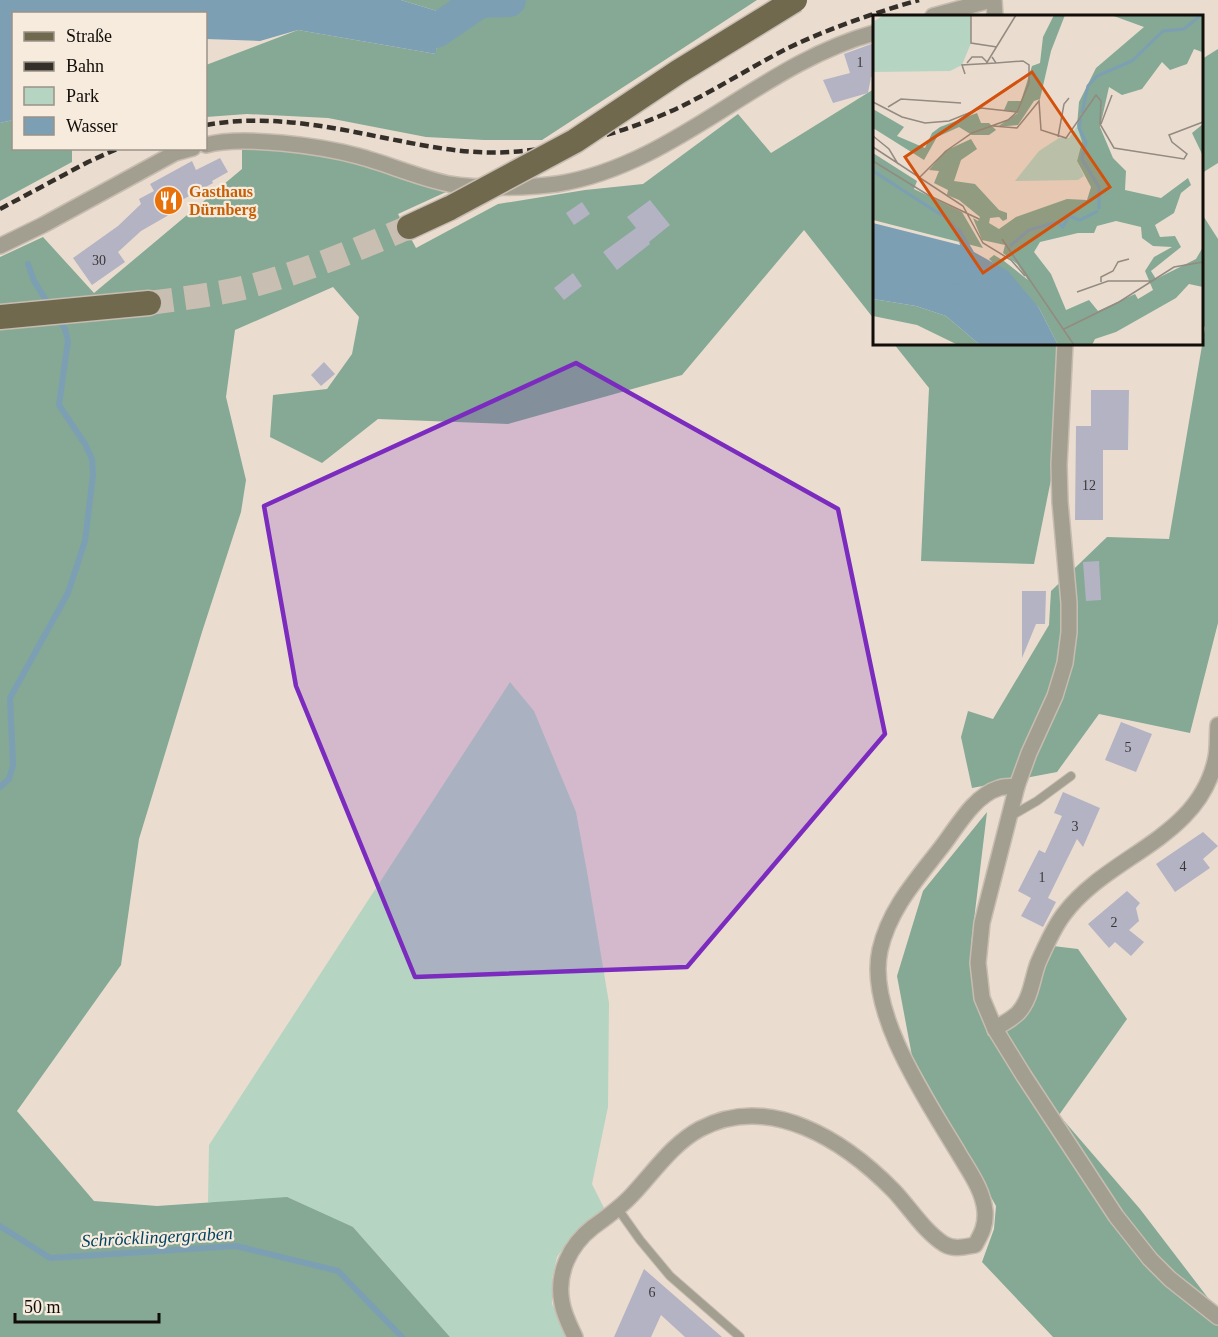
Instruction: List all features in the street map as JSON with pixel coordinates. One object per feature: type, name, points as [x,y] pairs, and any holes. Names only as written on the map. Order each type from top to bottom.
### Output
[{"type":"main road","points":[[408,227],[450,208],[575,141],[696,60],[795,0]]},
{"type":"main road","points":[[7,317],[149,303]]},
{"type":"street","points":[[937,15],[993,0],[995,15]]},
{"type":"street","points":[[207,145],[254,142],[313,146],[357,155],[449,184],[513,187],[556,184],[602,173],[638,159],[795,66],[830,49],[873,33]]},
{"type":"street","points":[[0,246],[175,153],[186,150]]},
{"type":"street","points":[[1065,345],[1059,465],[1069,632],[1065,663],[1055,696],[1017,786],[982,923],[978,963],[982,998],[995,1029],[1030,1086],[1116,1216],[1156,1266],[1188,1295],[1218,1317]]},
{"type":"street","points":[[995,1029],[1017,1013],[1028,997],[1038,963],[1062,916],[1080,893],[1103,875],[1159,839],[1184,818],[1203,791],[1216,758],[1218,725]]},
{"type":"street","points":[[575,1337],[562,1304],[561,1288],[567,1257],[583,1236],[618,1209],[681,1143],[699,1129],[728,1118],[748,1115],[774,1117],[800,1124],[830,1139],[893,1190],[931,1233],[945,1245],[961,1248],[975,1245],[984,1230],[985,1210],[979,1188],[911,1073],[895,1041],[884,1008],[879,976],[879,952],[887,925],[901,898],[967,815],[983,796],[1000,788],[1017,786]]},
{"type":"lane","points":[[1009,817],[1037,801],[1071,776]]},
{"type":"lane","points":[[618,1209],[670,1276],[740,1337]]},
{"type":"highlighted area","points":[[576,363],[838,509],[885,734],[687,967],[415,977],[296,686],[264,506]]},
{"type":"green space","points":[[401,0],[757,0],[542,140],[426,137],[328,118],[247,114],[207,117],[207,65],[298,30],[436,54],[437,11]]},
{"type":"green space","points":[[1218,49],[1218,163],[1203,172],[1203,58]]},
{"type":"green space","points":[[873,90],[873,318],[804,230],[682,375],[508,424],[378,419],[322,463],[270,437],[273,395],[327,389],[352,354],[359,317],[333,287],[235,330],[226,397],[246,480],[241,512],[139,839],[121,965],[17,1111],[94,1201],[157,1206],[287,1197],[353,1227],[450,1337],[0,1337],[0,257],[43,237],[94,293],[242,169],[242,148],[315,153],[354,161],[446,192],[398,214],[416,248],[498,204],[585,190],[643,184],[738,114],[771,153]]},
{"type":"green space","points":[[12,120],[12,150],[72,150],[72,162],[0,201],[0,123]]},
{"type":"green space","points":[[1203,216],[1218,239],[1218,623],[1190,733],[1099,714],[1057,772],[972,788],[961,737],[968,711],[993,719],[1049,625],[1051,591],[1107,537],[1169,539],[1205,328],[1203,323]]},
{"type":"green space","points":[[895,345],[1067,345],[1062,425],[1034,564],[921,561],[929,388]]},
{"type":"green space","points":[[510,682],[534,711],[576,812],[588,877],[609,1003],[608,1107],[592,1184],[604,1208],[573,1235],[557,1257],[552,1279],[552,1304],[569,1337],[450,1337],[353,1227],[208,1202],[209,1145]]},
{"type":"green space","points":[[987,812],[971,945],[988,1036],[1029,1009],[1053,946],[1078,949],[1127,1019],[1059,1115],[1140,1209],[1218,1311],[1218,1337],[1053,1337],[982,1262],[994,1229],[996,1206],[912,1056],[897,976],[923,891]]},
{"type":"water","points":[[0,0],[401,0],[437,11],[436,54],[298,30],[260,41],[207,39],[207,12],[12,12],[12,120],[0,123]]},
{"type":"building","points":[[873,43],[873,76],[868,93],[833,103],[823,80],[850,73],[844,54]]},
{"type":"building","points":[[220,158],[228,172],[171,206],[174,212],[141,231],[118,252],[125,262],[92,285],[73,258],[118,226],[141,204],[139,199],[154,191],[150,184],[192,161],[196,170]]},
{"type":"building","points":[[650,200],[670,225],[617,270],[603,252],[636,228],[627,217]]},
{"type":"building","points":[[582,202],[590,214],[574,225],[566,213]]},
{"type":"building","points":[[573,273],[582,286],[564,300],[554,288]]},
{"type":"building","points":[[324,362],[335,374],[321,386],[311,375]]},
{"type":"building","points":[[1091,390],[1129,390],[1128,450],[1103,450],[1103,520],[1075,520],[1076,426],[1091,426]]},
{"type":"building","points":[[1099,561],[1101,600],[1086,601],[1083,562]]},
{"type":"building","points":[[1022,591],[1046,591],[1045,624],[1036,624],[1022,658]]},
{"type":"building","points":[[1121,722],[1152,734],[1136,772],[1105,760]]},
{"type":"building","points":[[1063,792],[1100,808],[1083,847],[1077,839],[1048,898],[1056,902],[1043,927],[1021,916],[1031,898],[1018,891],[1039,850],[1045,853],[1062,816],[1054,813]]},
{"type":"building","points":[[1203,832],[1218,846],[1203,859],[1210,868],[1175,892],[1156,864]]},
{"type":"building","points":[[1127,891],[1140,903],[1136,908],[1139,921],[1129,930],[1144,942],[1131,956],[1115,942],[1109,948],[1088,924]]},
{"type":"building","points":[[644,1269],[722,1337],[685,1337],[661,1315],[651,1337],[614,1337]]},
{"type":"waterway","points":[[296,0],[436,31],[480,1],[509,0]]},
{"type":"waterway","name":"Schröcklingergraben","points":[[28,264],[34,281],[49,305]]},
{"type":"waterway","name":"Schröcklingergraben","points":[[0,787],[9,779],[13,765],[10,698],[68,593],[85,541],[93,475],[92,459],[85,444],[59,405],[68,341],[65,329],[57,316]]},
{"type":"waterway","name":"Schröcklingergraben","points":[[0,1226],[50,1258],[236,1246],[338,1271],[402,1337]]},
{"type":"tunnel","points":[[149,303],[218,293],[258,284],[334,258],[409,227]]},
{"type":"railway","points":[[207,125],[251,121],[296,123],[463,151],[495,153],[555,147],[619,131],[660,116],[694,100],[788,48],[852,21],[919,0]]},
{"type":"railway","points":[[0,209],[115,150]]},
{"type":"place","name":"Gasthaus Dürnberg","points":[[168,200]]}]
